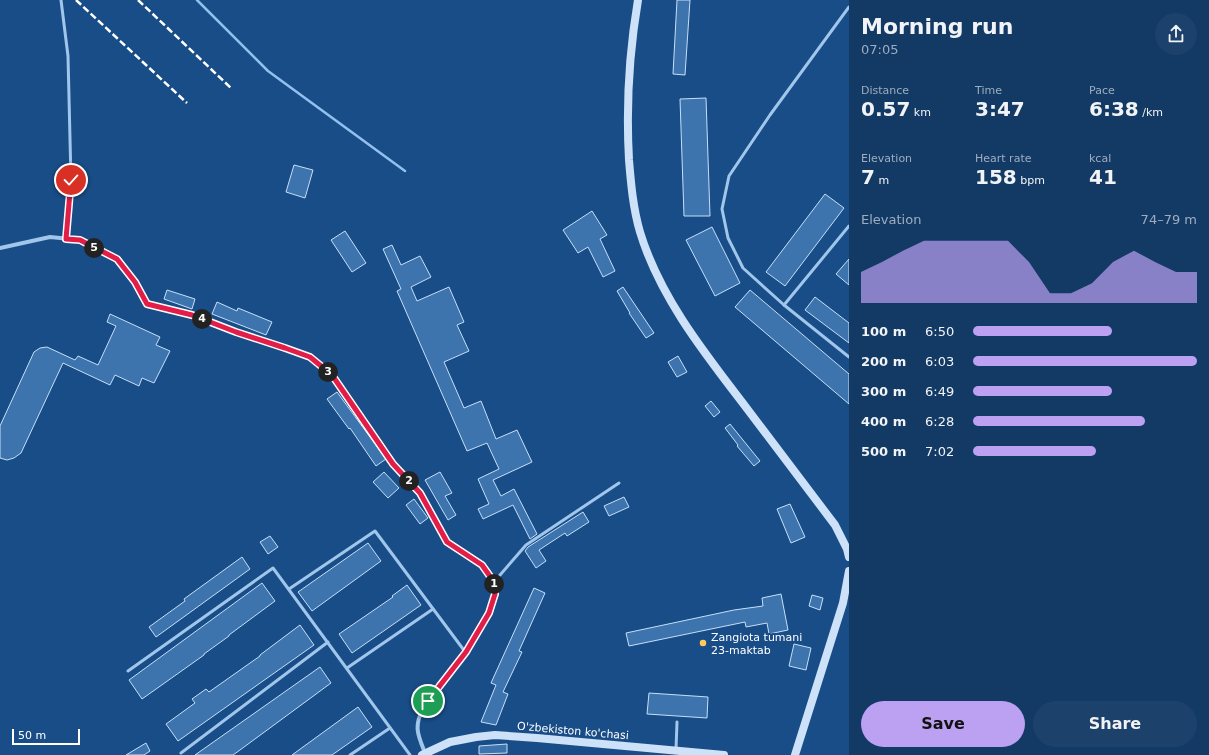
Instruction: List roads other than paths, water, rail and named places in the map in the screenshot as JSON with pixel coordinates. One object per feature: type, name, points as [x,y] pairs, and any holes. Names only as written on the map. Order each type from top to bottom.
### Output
[{"type":"main road","points":[[638,0],[632,37],[628,139],[634,208],[645,249],[661,285],[713,365],[835,525],[848,551]]},
{"type":"main road","points":[[795,755],[843,603],[849,571]]},
{"type":"main road","name":"O'zbekiston ko'chasi","points":[[424,754],[450,742],[494,735],[724,755]]},
{"type":"street","points":[[0,248],[50,237],[80,240],[117,259],[135,282],[147,304],[192,315],[236,332],[310,357],[332,375],[393,464],[420,493],[447,542],[482,565],[494,582],[495,594],[489,613],[466,652],[422,710],[418,719],[417,732],[424,754]]},
{"type":"lane","points":[[61,0],[68,56],[71,180],[66,239]]},
{"type":"lane","points":[[849,6],[770,115],[730,176],[722,209],[728,238],[743,268],[784,305],[849,357]]},
{"type":"lane","points":[[784,305],[849,226]]},
{"type":"lane","points":[[494,582],[526,545],[619,484]]},
{"type":"lane","points":[[289,589],[375,531],[466,652]]},
{"type":"lane","points":[[128,671],[273,568],[410,755]]},
{"type":"lane","points":[[347,668],[433,609]]},
{"type":"lane","points":[[181,753],[328,642]]},
{"type":"lane","points":[[676,751],[677,722]]},
{"type":"lane","points":[[350,755],[390,728]]},
{"type":"waterway","points":[[197,0],[268,71],[405,171]]},
{"type":"railway","points":[[76,0],[187,103]]},
{"type":"railway","points":[[138,0],[231,88]]},
{"type":"place","name":"Zangiota tumani 23-maktab","points":[[703,643]]}]
